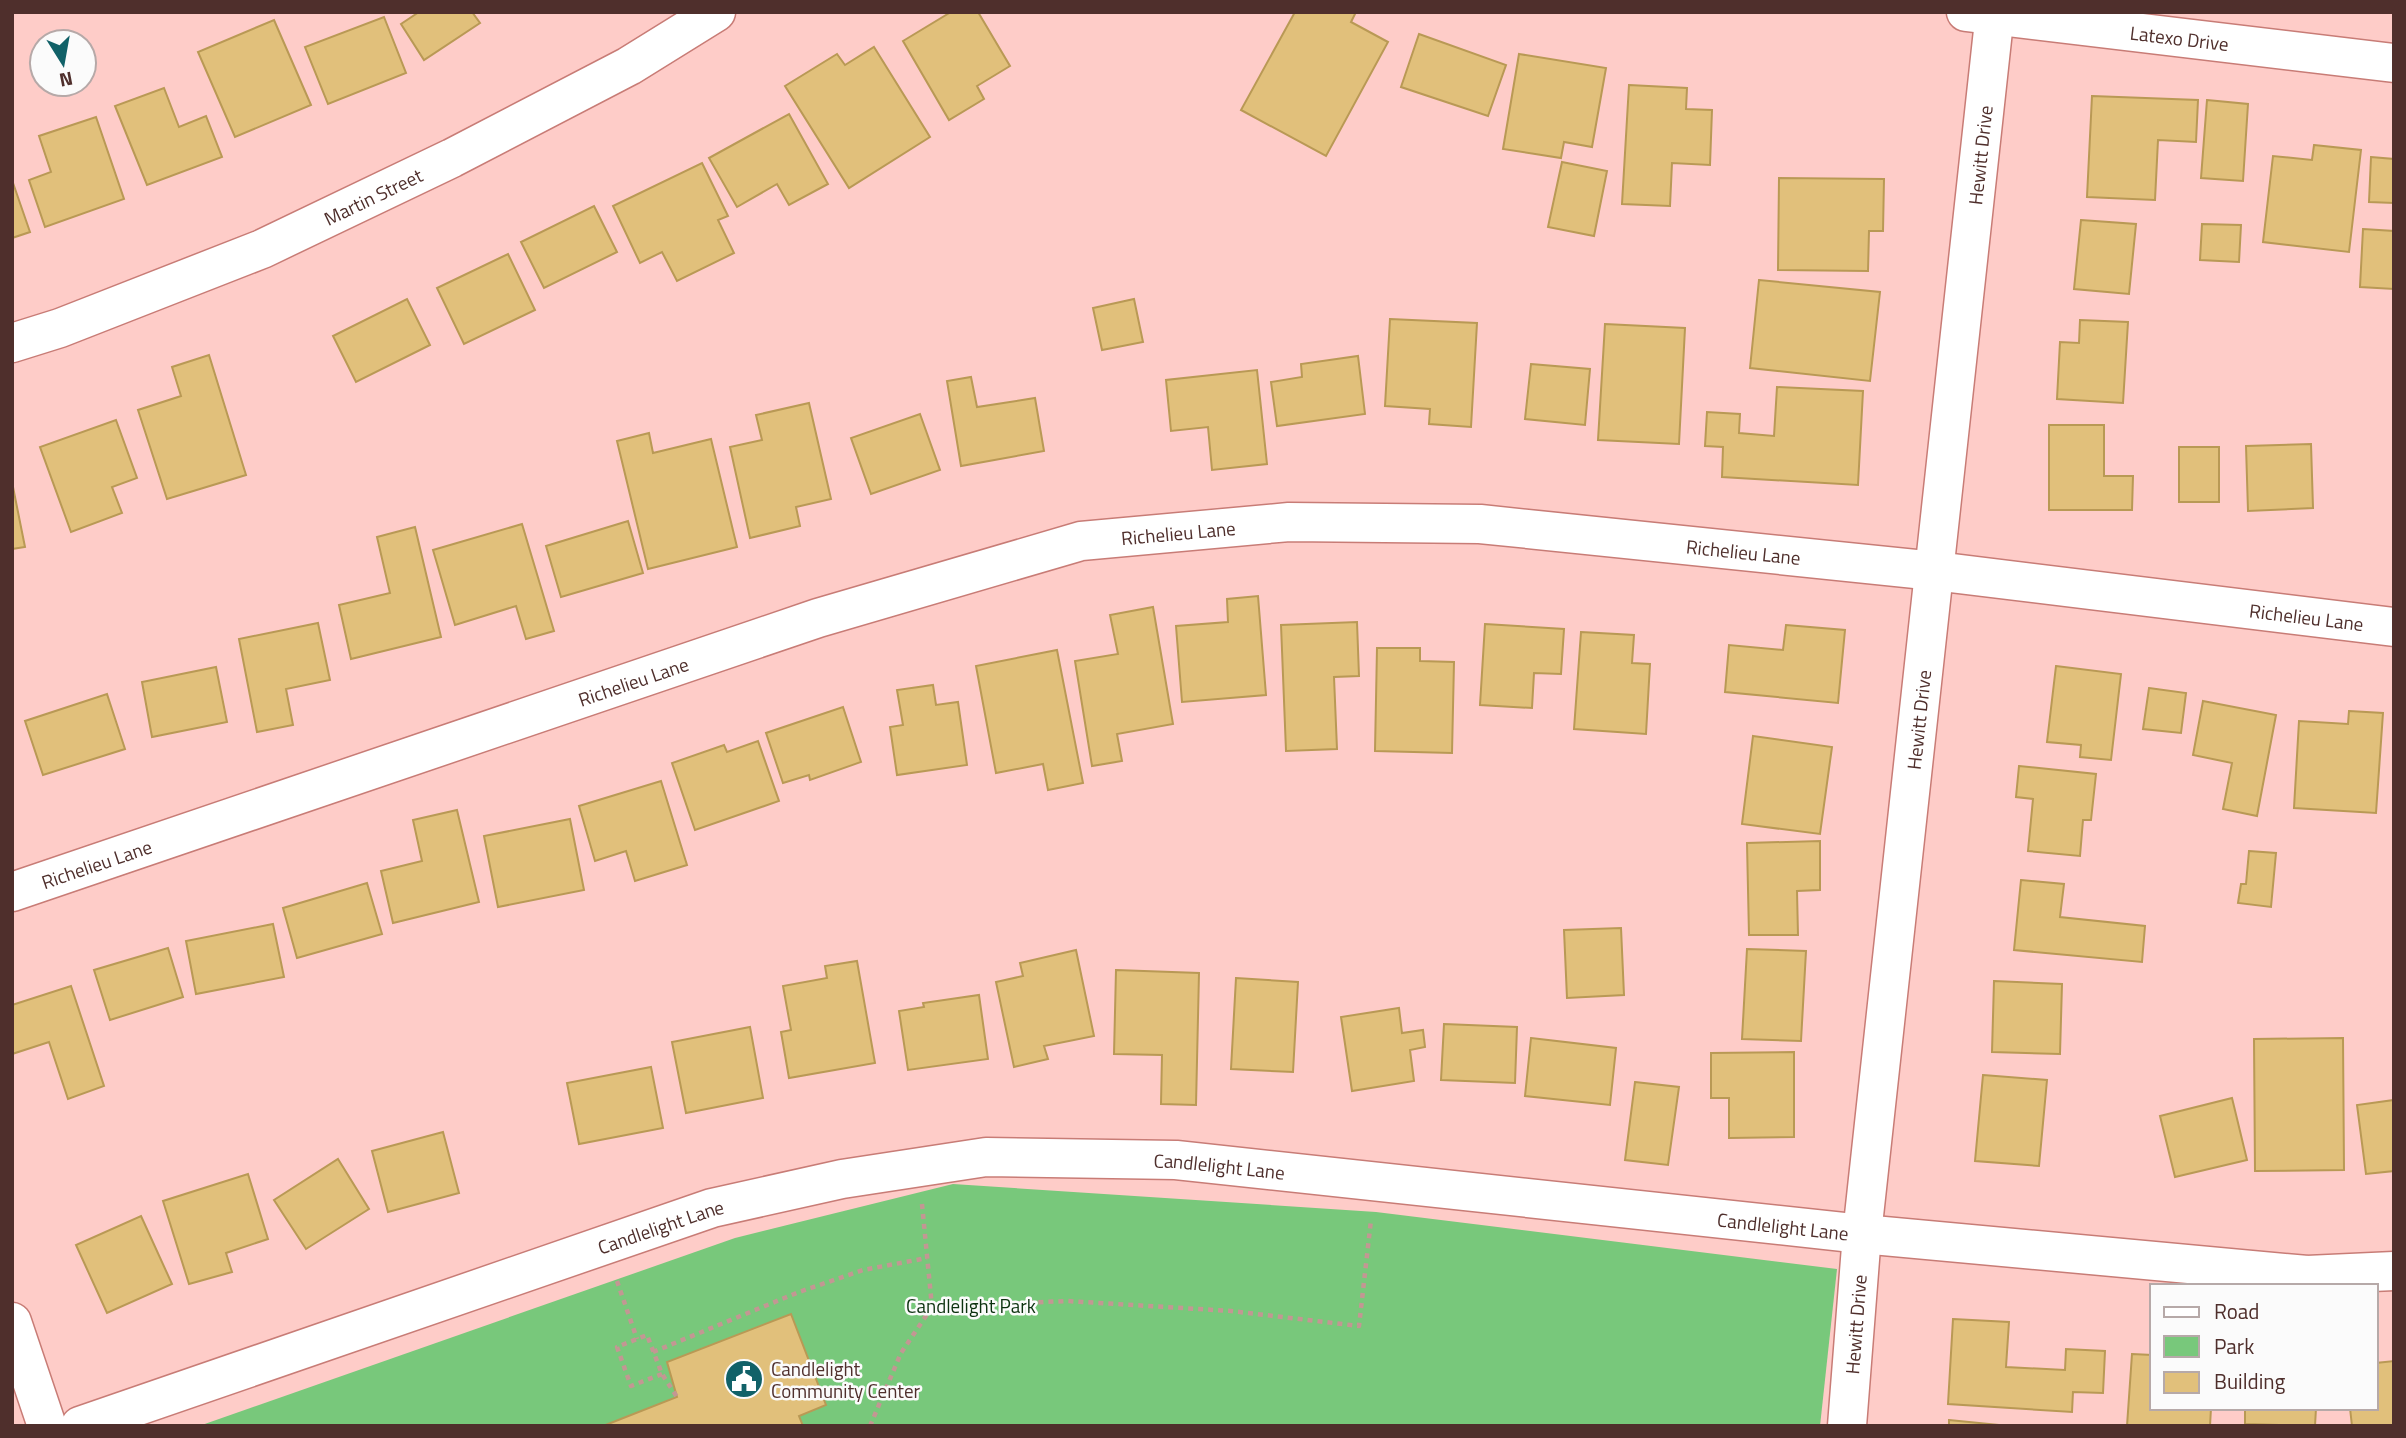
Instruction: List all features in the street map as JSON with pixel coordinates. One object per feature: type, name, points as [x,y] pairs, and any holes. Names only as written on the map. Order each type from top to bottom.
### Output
[{"type":"street","name":"Martin Street","points":[[12,344],[262,249],[452,158],[617,72],[716,12]]},
{"type":"street","name":"Latexo Drive","points":[[1985,13],[2394,63]]},
{"type":"street","name":"Hewitt Drive","points":[[1847,1426],[1862,1234],[1935,571],[1985,13]]},
{"type":"street","name":"Richelieu Lane","points":[[12,892],[818,618],[1081,541],[1289,522],[1480,524],[1935,571],[2394,627]]},
{"type":"street","name":"Candlelight Lane","points":[[80,1426],[712,1208],[842,1179],[986,1157],[1176,1160],[1862,1234],[2306,1275],[2394,1271]]},
{"type":"street","points":[[12,1322],[47,1426]]},
{"type":"path","points":[[870,1426],[901,1353],[932,1307],[917,1168]]},
{"type":"path","points":[[932,1307],[1068,1301],[1231,1311],[1359,1326],[1371,1220]]},
{"type":"path","points":[[604,1245],[637,1339]]},
{"type":"path","points":[[653,1352],[799,1292],[863,1270],[928,1258]]},
{"type":"path","points":[[662,1374],[631,1386],[617,1347],[647,1335],[662,1374],[677,1397]]},
{"type":"green space","name":"Candlelight Park","points":[[953,1184],[1376,1212],[1837,1269],[1820,1426],[199,1426],[735,1238]]},
{"type":"building","points":[[419,12],[472,12],[480,23],[424,60],[401,24]]},
{"type":"building","points":[[951,12],[978,12],[1010,66],[977,86],[984,99],[949,120],[903,41]]},
{"type":"building","points":[[1295,12],[1356,12],[1351,22],[1388,42],[1326,156],[1241,110]]},
{"type":"building","points":[[384,17],[406,73],[328,104],[305,47]]},
{"type":"building","points":[[274,20],[311,105],[235,137],[198,52]]},
{"type":"building","points":[[1419,34],[1506,65],[1488,116],[1401,87]]},
{"type":"building","points":[[874,47],[930,137],[849,188],[785,86],[837,54],[845,65]]},
{"type":"building","points":[[1519,54],[1606,68],[1592,147],[1564,142],[1561,158],[1503,149]]},
{"type":"building","points":[[1629,85],[1687,88],[1686,109],[1712,110],[1710,165],[1672,163],[1670,206],[1622,204]]},
{"type":"building","points":[[164,88],[179,127],[206,116],[222,157],[147,185],[115,106]]},
{"type":"building","points":[[2092,96],[2198,100],[2196,142],[2158,140],[2155,200],[2087,197]]},
{"type":"building","points":[[2207,100],[2248,104],[2243,181],[2201,178]]},
{"type":"building","points":[[789,114],[828,184],[789,205],[777,184],[737,207],[709,158]]},
{"type":"building","points":[[96,117],[124,199],[45,227],[29,180],[51,172],[39,136]]},
{"type":"building","points":[[2314,145],[2361,150],[2349,252],[2263,242],[2273,156],[2312,160]]},
{"type":"building","points":[[2371,157],[2394,159],[2394,203],[2369,202]]},
{"type":"building","points":[[1562,162],[1607,171],[1594,236],[1548,227]]},
{"type":"building","points":[[702,163],[728,216],[718,220],[734,253],[677,281],[662,252],[640,263],[613,206]]},
{"type":"building","points":[[1779,178],[1884,179],[1883,231],[1869,231],[1868,271],[1778,270]]},
{"type":"building","points":[[12,180],[30,232],[12,238]]},
{"type":"building","points":[[594,206],[617,252],[544,288],[521,242]]},
{"type":"building","points":[[2081,220],[2136,224],[2129,294],[2074,289]]},
{"type":"building","points":[[2202,224],[2241,225],[2239,262],[2200,260]]},
{"type":"building","points":[[2363,229],[2394,231],[2394,289],[2360,287]]},
{"type":"building","points":[[508,254],[535,310],[464,344],[437,288]]},
{"type":"building","points":[[1759,280],[1880,292],[1870,381],[1750,368]]},
{"type":"building","points":[[407,299],[430,345],[356,382],[333,336]]},
{"type":"building","points":[[1134,299],[1143,342],[1102,350],[1093,308]]},
{"type":"building","points":[[1390,319],[1477,323],[1471,427],[1429,424],[1430,409],[1385,406]]},
{"type":"building","points":[[2080,320],[2128,322],[2123,403],[2057,399],[2060,342],[2079,343]]},
{"type":"building","points":[[1605,324],[1685,328],[1679,444],[1598,440]]},
{"type":"building","points":[[209,355],[246,475],[167,499],[138,410],[181,396],[172,367]]},
{"type":"building","points":[[1358,356],[1365,414],[1277,426],[1271,382],[1302,377],[1301,364]]},
{"type":"building","points":[[1531,364],[1590,369],[1585,425],[1525,419]]},
{"type":"building","points":[[1257,370],[1267,464],[1212,470],[1208,427],[1171,431],[1166,380]]},
{"type":"building","points":[[971,377],[977,407],[1035,398],[1044,451],[961,466],[947,381]]},
{"type":"building","points":[[1777,387],[1863,391],[1858,485],[1722,477],[1723,447],[1705,446],[1707,412],[1740,414],[1739,433],[1774,436]]},
{"type":"building","points":[[809,403],[831,499],[796,507],[800,526],[750,538],[730,447],[762,440],[756,415]]},
{"type":"building","points":[[920,414],[940,470],[871,494],[851,438]]},
{"type":"building","points":[[116,420],[137,478],[112,487],[122,513],[71,532],[40,447]]},
{"type":"building","points":[[2049,425],[2104,425],[2104,476],[2133,476],[2132,510],[2049,510]]},
{"type":"building","points":[[649,433],[653,453],[711,439],[737,547],[648,569],[617,441]]},
{"type":"building","points":[[2311,444],[2313,508],[2248,511],[2246,446]]},
{"type":"building","points":[[2179,447],[2219,447],[2219,502],[2179,502]]},
{"type":"building","points":[[12,482],[25,547],[12,549]]},
{"type":"building","points":[[628,521],[643,573],[561,597],[546,546]]},
{"type":"building","points":[[522,524],[554,631],[526,639],[516,606],[455,625],[433,550]]},
{"type":"building","points":[[415,527],[441,637],[351,659],[339,605],[390,593],[377,537]]},
{"type":"building","points":[[1258,596],[1266,695],[1182,702],[1176,626],[1228,622],[1227,599]]},
{"type":"building","points":[[1153,607],[1173,724],[1117,734],[1122,761],[1092,766],[1075,661],[1118,654],[1110,615]]},
{"type":"building","points":[[1357,622],[1359,676],[1334,677],[1337,749],[1286,751],[1281,625]]},
{"type":"building","points":[[318,623],[330,680],[286,689],[293,725],[257,732],[239,639]]},
{"type":"building","points":[[1485,624],[1564,629],[1561,674],[1534,673],[1532,708],[1480,705]]},
{"type":"building","points":[[1786,625],[1845,630],[1838,703],[1725,692],[1729,645],[1783,650]]},
{"type":"building","points":[[1581,632],[1634,635],[1632,663],[1650,664],[1646,734],[1574,729]]},
{"type":"building","points":[[1377,648],[1420,648],[1420,661],[1454,662],[1452,753],[1375,751]]},
{"type":"building","points":[[1057,650],[1083,783],[1048,790],[1043,764],[996,773],[976,666]]},
{"type":"building","points":[[2056,666],[2121,674],[2111,760],[2080,757],[2081,745],[2047,742]]},
{"type":"building","points":[[216,667],[227,722],[152,737],[142,682]]},
{"type":"building","points":[[933,685],[936,705],[958,702],[967,765],[897,775],[890,727],[903,725],[897,690]]},
{"type":"building","points":[[2149,688],[2186,693],[2181,733],[2143,729]]},
{"type":"building","points":[[107,694],[125,749],[43,775],[25,721]]},
{"type":"building","points":[[2203,701],[2276,715],[2257,816],[2223,809],[2232,763],[2193,755]]},
{"type":"building","points":[[843,707],[861,762],[810,780],[809,775],[783,783],[766,733]]},
{"type":"building","points":[[2349,711],[2383,713],[2376,813],[2294,808],[2299,721],[2348,724]]},
{"type":"building","points":[[1753,736],[1832,747],[1820,834],[1742,824]]},
{"type":"building","points":[[758,741],[779,801],[695,830],[672,763],[724,745],[727,752]]},
{"type":"building","points":[[2019,766],[2096,774],[2091,820],[2083,820],[2080,856],[2028,851],[2033,799],[2016,797]]},
{"type":"building","points":[[661,781],[687,865],[635,881],[626,851],[595,861],[579,806]]},
{"type":"building","points":[[457,810],[479,902],[393,923],[381,871],[422,861],[413,820]]},
{"type":"building","points":[[570,819],[584,890],[498,907],[484,836]]},
{"type":"building","points":[[1820,841],[1820,890],[1797,891],[1798,935],[1749,935],[1747,843]]},
{"type":"building","points":[[2249,851],[2276,853],[2271,907],[2238,903],[2241,884],[2246,884]]},
{"type":"building","points":[[2021,880],[2064,884],[2060,917],[2145,926],[2142,962],[2014,950]]},
{"type":"building","points":[[367,883],[382,934],[297,958],[283,908]]},
{"type":"building","points":[[273,924],[284,977],[196,994],[186,941]]},
{"type":"building","points":[[1621,928],[1624,995],[1567,998],[1564,930]]},
{"type":"building","points":[[168,948],[183,997],[110,1020],[94,970]]},
{"type":"building","points":[[1747,949],[1806,951],[1801,1041],[1742,1039]]},
{"type":"building","points":[[1076,950],[1094,1036],[1044,1046],[1048,1059],[1014,1067],[996,982],[1023,976],[1020,963]]},
{"type":"building","points":[[857,961],[875,1063],[789,1078],[781,1032],[791,1030],[783,986],[827,978],[825,966]]},
{"type":"building","points":[[1116,970],[1199,973],[1196,1105],[1161,1104],[1162,1055],[1114,1054]]},
{"type":"building","points":[[1236,978],[1298,982],[1293,1072],[1231,1069]]},
{"type":"building","points":[[1994,981],[2062,984],[2060,1054],[1992,1052]]},
{"type":"building","points":[[71,986],[104,1086],[68,1099],[49,1042],[12,1054],[12,1005]]},
{"type":"building","points":[[979,995],[988,1059],[908,1070],[899,1011],[924,1007],[923,1003]]},
{"type":"building","points":[[1399,1008],[1402,1033],[1423,1030],[1425,1047],[1410,1050],[1414,1081],[1352,1091],[1341,1017]]},
{"type":"building","points":[[1444,1024],[1517,1027],[1515,1083],[1441,1080]]},
{"type":"building","points":[[750,1027],[763,1098],[686,1113],[672,1042]]},
{"type":"building","points":[[1531,1038],[1616,1048],[1610,1105],[1525,1096]]},
{"type":"building","points":[[2343,1038],[2344,1170],[2255,1171],[2254,1039]]},
{"type":"building","points":[[1794,1052],[1794,1137],[1729,1138],[1729,1098],[1711,1098],[1711,1053]]},
{"type":"building","points":[[651,1067],[663,1128],[579,1144],[567,1083]]},
{"type":"building","points":[[1983,1075],[2047,1080],[2039,1166],[1975,1161]]},
{"type":"building","points":[[1635,1082],[1679,1087],[1668,1165],[1625,1160]]},
{"type":"building","points":[[2232,1098],[2247,1160],[2175,1177],[2160,1116]]},
{"type":"building","points":[[2394,1100],[2394,1171],[2366,1174],[2357,1105]]},
{"type":"building","points":[[443,1132],[459,1193],[388,1212],[372,1151]]},
{"type":"building","points":[[338,1159],[369,1209],[306,1249],[274,1200]]},
{"type":"building","points":[[248,1174],[268,1239],[226,1253],[232,1272],[189,1284],[163,1201]]},
{"type":"building","points":[[141,1216],[172,1284],[107,1313],[76,1245]]},
{"type":"building","name":"Candlelight Community Center","points":[[791,1314],[826,1405],[799,1416],[803,1426],[603,1426],[677,1397],[667,1362]]},
{"type":"building","points":[[1953,1319],[2009,1322],[2006,1367],[2065,1370],[2066,1349],[2105,1351],[2103,1393],[2073,1392],[2072,1412],[1948,1404]]},
{"type":"building","points":[[2132,1354],[2150,1355],[2150,1410],[2211,1410],[2210,1426],[2127,1426]]},
{"type":"building","points":[[2394,1361],[2394,1426],[2352,1426],[2350,1410],[2378,1410],[2378,1363]]},
{"type":"building","points":[[2245,1410],[2316,1410],[2315,1426],[2245,1424]]},
{"type":"building","points":[[1949,1420],[2009,1426],[1949,1426]]},
{"type":"place","name":"Candlelight Community Center","points":[[744,1379]]}]
